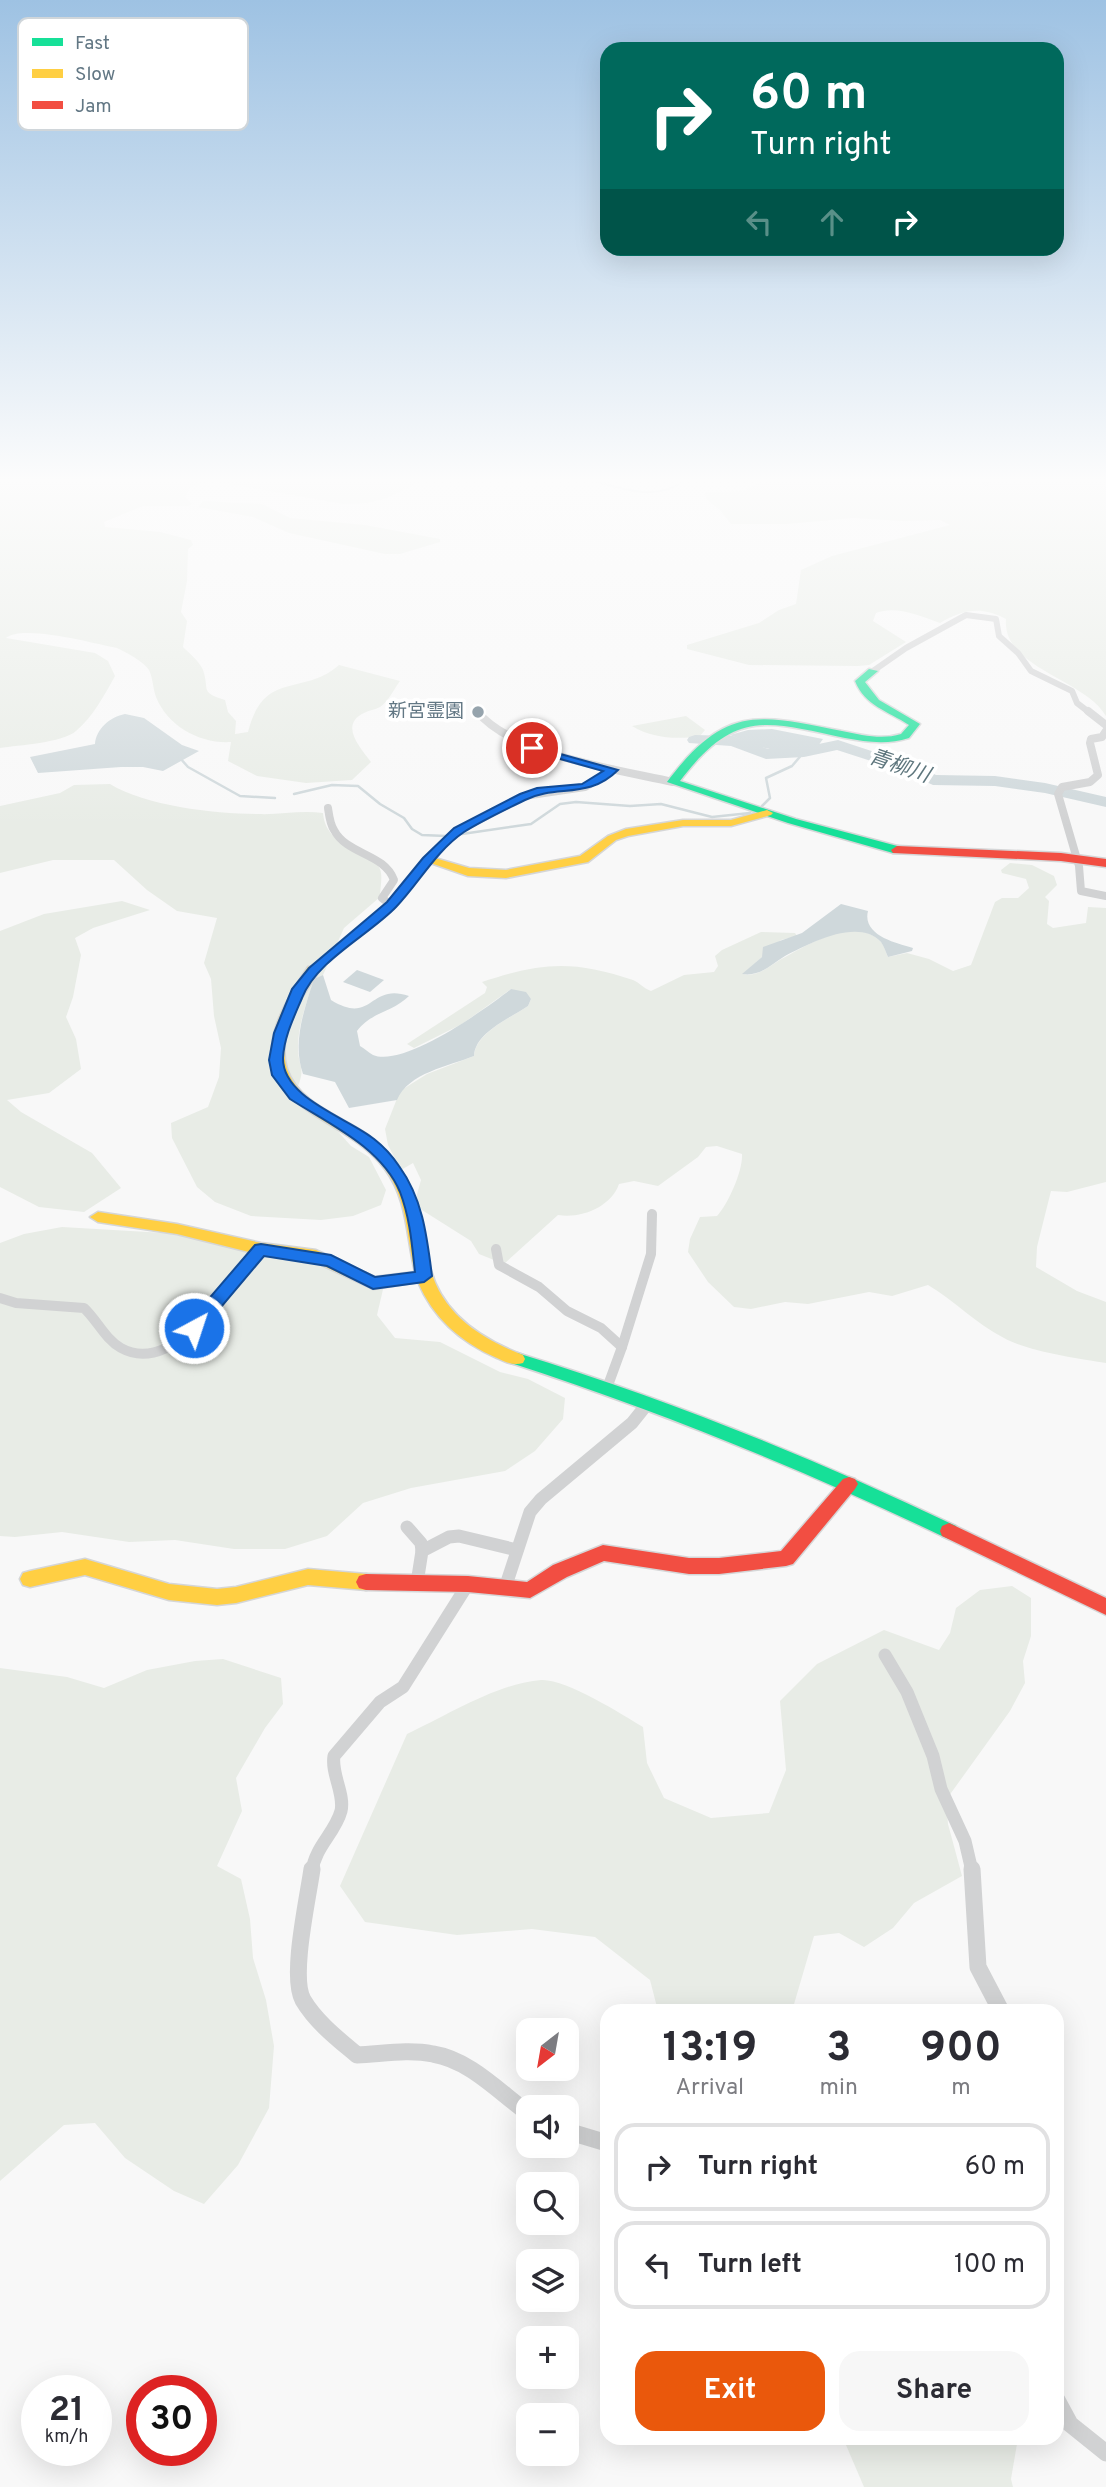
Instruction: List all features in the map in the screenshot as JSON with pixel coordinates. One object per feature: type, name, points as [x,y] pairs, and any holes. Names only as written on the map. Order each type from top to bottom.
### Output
[{"type":"street","points":[[673,782],[709,741],[741,726],[768,723],[801,725],[861,736],[903,737],[912,732],[915,724],[905,715],[866,697],[860,688],[860,681],[901,650],[943,627],[961,621],[966,615],[996,619],[994,629],[1007,648],[1019,654],[1031,671],[1072,691],[1077,703],[1106,725]]},
{"type":"street","points":[[477,711],[484,720],[538,751],[673,782],[767,814],[899,851],[1077,859],[1106,863]]},
{"type":"street","points":[[1106,731],[1102,737],[1091,739],[1090,743],[1098,775],[1090,782],[1067,785],[1058,793],[1077,859],[1081,891],[1106,896]]},
{"type":"street","points":[[613,770],[585,787],[524,796],[458,831],[428,860],[391,905],[313,970],[298,989],[281,1033],[276,1060],[279,1075],[295,1096],[369,1142],[393,1168],[407,1191],[414,1212],[424,1276],[431,1293],[452,1320],[481,1344],[496,1352],[607,1388],[756,1443],[849,1484],[1106,1607]]},
{"type":"street","points":[[328,808],[332,828],[341,839],[389,867],[394,880],[382,898],[391,905]]},
{"type":"street","points":[[428,860],[468,872],[506,874],[584,859],[612,838],[626,833],[682,823],[731,823],[767,814]]},
{"type":"street","points":[[607,1388],[651,1254],[652,1214]]},
{"type":"street","points":[[98,1217],[177,1229],[261,1249],[331,1261],[373,1283],[424,1276]]},
{"type":"street","points":[[0,1298],[16,1303],[84,1308],[116,1345],[130,1353],[165,1349],[175,1346],[194,1328],[261,1249]]},
{"type":"street","points":[[496,1249],[499,1265],[539,1287],[567,1311],[601,1328],[622,1347]]},
{"type":"street","points":[[505,1588],[530,1512],[541,1499],[632,1423],[648,1403]]},
{"type":"street","points":[[30,1579],[85,1567],[169,1592],[217,1597],[236,1595],[308,1577],[357,1582],[468,1584],[530,1590],[560,1571],[603,1553],[689,1566],[719,1566],[786,1558],[818,1517],[842,1495],[849,1484]]},
{"type":"street","points":[[407,1527],[421,1543],[417,1583]]},
{"type":"street","points":[[422,1551],[449,1537],[459,1536],[517,1550]]},
{"type":"street","points":[[468,1584],[403,1687],[380,1702],[334,1756],[332,1768],[342,1807],[337,1821],[314,1856],[297,1974],[302,1998],[327,2029],[357,2055],[407,2052],[443,2056],[469,2070],[516,2104]]},
{"type":"street","points":[[886,1655],[907,1692],[933,1756],[941,1789],[965,1842],[974,1873],[978,1967],[996,2004]]},
{"type":"street","points":[[579,2135],[600,2141]]},
{"type":"street","points":[[1064,2413],[1070,2424],[1106,2453]]},
{"type":"shaded area","points":[[0,596],[184,596],[181,612],[187,621],[183,647],[202,667],[208,692],[225,700],[228,712],[236,721],[235,734],[248,732],[255,712],[264,699],[274,692],[312,680],[339,665],[400,681],[383,705],[364,713],[353,724],[354,736],[371,762],[352,780],[306,783],[257,776],[228,761],[231,742],[197,737],[177,725],[161,708],[149,670],[143,663],[117,648],[60,636],[15,634],[6,638],[95,653],[108,661],[115,676],[103,698],[76,731],[51,741],[0,748]]},
{"type":"shaded area","points":[[797,596],[1106,596],[1106,716],[1096,703],[1017,650],[1008,636],[1006,619],[989,612],[965,612],[940,623],[900,611],[876,613],[873,621],[906,642],[869,665],[749,665],[687,649],[687,645],[759,623],[779,610],[796,604]]},
{"type":"shaded area","points":[[125,714],[144,718],[182,745],[199,751],[163,771],[121,767],[38,773],[30,757],[95,744],[98,733],[105,724]]},
{"type":"shaded area","points":[[686,716],[705,730],[700,736],[664,737],[632,726]]},
{"type":"shaded area","points":[[772,729],[823,739],[818,746],[773,750],[730,735],[748,730]]},
{"type":"shaded area","points":[[110,784],[142,798],[202,810],[258,814],[323,813],[332,834],[375,862],[380,869],[380,897],[344,928],[323,975],[314,980],[300,1030],[298,1054],[301,1072],[296,1091],[317,1108],[351,1146],[369,1157],[386,1190],[381,1205],[353,1216],[321,1220],[251,1216],[215,1202],[197,1187],[172,1138],[171,1123],[208,1107],[219,1077],[221,1048],[214,1016],[211,979],[204,963],[217,918],[177,911],[147,890],[114,860],[53,860],[0,873],[0,806],[60,793],[74,785]]},
{"type":"shaded area","points":[[1010,863],[1032,865],[1054,876],[1057,885],[1045,897],[1049,901],[1047,924],[1053,928],[1086,923],[1088,907],[1106,908],[1106,1182],[1067,1192],[1051,1191],[1037,1247],[1036,1267],[1077,1291],[1106,1302],[1106,1363],[1054,1354],[1015,1343],[984,1326],[928,1285],[892,1296],[869,1292],[808,1304],[785,1302],[751,1309],[734,1307],[708,1282],[688,1252],[690,1239],[700,1217],[717,1216],[730,1196],[740,1169],[742,1154],[717,1146],[706,1147],[698,1157],[658,1186],[634,1181],[619,1184],[609,1199],[594,1210],[576,1215],[558,1215],[504,1264],[479,1254],[471,1241],[414,1205],[421,1180],[413,1163],[401,1170],[388,1145],[385,1129],[400,1091],[427,1074],[474,1056],[476,1047],[487,1033],[528,1006],[531,999],[511,989],[462,1024],[414,1048],[407,1044],[485,993],[487,987],[482,982],[522,970],[558,966],[593,969],[612,974],[633,980],[651,991],[684,975],[714,972],[718,966],[715,956],[722,950],[761,932],[795,933],[797,936],[781,940],[743,974],[760,972],[834,934],[859,931],[881,942],[888,957],[907,953],[929,959],[953,971],[971,965],[995,902],[1002,898],[1018,898],[1029,888],[1026,879],[1002,873],[1001,870]]},
{"type":"shaded area","points":[[122,901],[150,910],[93,928],[75,938],[81,955],[73,997],[66,1017],[76,1039],[81,1069],[49,1093],[7,1100],[21,1112],[92,1153],[121,1188],[84,1212],[39,1207],[0,1187],[0,931],[44,914]]},
{"type":"shaded area","points":[[841,904],[868,911],[867,919],[875,932],[913,948],[912,951],[888,957],[881,942],[871,935],[847,932],[806,945],[760,972],[742,974],[762,957],[763,947],[802,933]]},
{"type":"shaded area","points":[[357,970],[384,980],[370,992],[343,982]]},
{"type":"shaded area","points":[[323,975],[331,1000],[345,1007],[364,1006],[386,994],[409,996],[369,1020],[357,1031],[360,1046],[373,1055],[387,1057],[404,1053],[445,1034],[511,989],[526,992],[531,999],[528,1006],[480,1040],[474,1056],[420,1077],[402,1091],[397,1100],[349,1108],[335,1082],[303,1074],[300,1062],[299,1038],[303,1015],[314,979]]},
{"type":"shaded area","points":[[62,1227],[165,1233],[360,1269],[385,1281],[377,1315],[395,1338],[440,1342],[500,1372],[528,1379],[565,1398],[563,1419],[535,1451],[505,1471],[411,1488],[363,1503],[327,1536],[285,1549],[234,1549],[175,1540],[129,1542],[62,1532],[0,1536],[0,1243],[24,1234]]},
{"type":"shaded area","points":[[1012,1586],[1031,1598],[1031,1636],[1023,1661],[1025,1683],[1010,1711],[946,1800],[948,1824],[962,1876],[914,1903],[893,1928],[864,1947],[839,1933],[814,1936],[794,2004],[656,2004],[650,1980],[595,1937],[532,1929],[457,1935],[365,1922],[340,1886],[407,1734],[472,1701],[524,1682],[541,1680],[564,1685],[593,1698],[643,1727],[647,1763],[664,1798],[711,1818],[769,1813],[786,1770],[780,1701],[817,1664],[884,1630],[939,1650],[950,1633],[956,1608],[980,1590]]},
{"type":"shaded area","points":[[223,1659],[281,1678],[283,1704],[265,1728],[236,1778],[242,1811],[217,1866],[241,1879],[250,1919],[253,1958],[266,2000],[274,2046],[269,2108],[238,2165],[204,2204],[174,2191],[125,2158],[95,2123],[64,2125],[0,2181],[0,1668],[67,1677],[104,1688],[147,1670]]},
{"type":"shaded area","points":[[846,2445],[1017,2445],[1011,2479],[1013,2487],[864,2487]]},
{"type":"waterway","name":"青柳川","points":[[695,740],[733,741],[766,754],[804,752],[838,745],[908,768],[933,780],[995,781],[1045,788],[1106,802]]},
{"type":"waterway","points":[[762,806],[770,798],[766,778],[792,766],[804,752]]},
{"type":"waterway","points":[[180,758],[188,767],[240,796],[275,798]]},
{"type":"waterway","points":[[294,794],[332,785],[358,786],[380,804],[404,818],[412,829],[422,835],[446,836]]},
{"type":"waterway","points":[[462,834],[531,824],[560,804],[576,802],[630,806],[661,804],[712,817],[750,813]]},
{"type":"traffic: fast","points":[[873,671],[860,681],[875,702],[915,724],[905,736],[876,740],[796,725],[760,722],[743,724],[712,738],[673,782],[792,821],[897,850]]},
{"type":"traffic: fast","points":[[517,1359],[736,1436],[843,1481],[949,1531]]},
{"type":"traffic: slow","points":[[428,860],[468,872],[506,874],[584,859],[612,838],[626,833],[683,823],[731,823],[767,813]]},
{"type":"traffic: slow","points":[[313,970],[292,1003],[281,1029],[278,1055],[285,1081],[303,1101],[362,1138],[388,1162],[408,1196],[422,1268],[435,1300],[445,1314],[471,1336],[517,1359]]},
{"type":"traffic: slow","points":[[98,1217],[177,1229],[261,1249],[316,1256],[373,1283],[424,1276]]},
{"type":"traffic: slow","points":[[30,1579],[85,1567],[169,1592],[217,1597],[236,1595],[308,1577],[366,1582]]},
{"type":"traffic: jam","points":[[897,850],[1061,857],[1106,863]]},
{"type":"traffic: jam","points":[[366,1582],[468,1584],[530,1590],[560,1571],[603,1553],[689,1566],[719,1566],[786,1558],[849,1484]]},
{"type":"traffic: jam","points":[[949,1531],[1106,1607]]},
{"type":"place","name":"新宮霊園","points":[[478,712]]},
{"type":"route","points":[[194,1328],[261,1249],[316,1256],[373,1283],[404,1281],[424,1276],[417,1223],[407,1191],[393,1168],[369,1142],[295,1096],[286,1086],[276,1068],[281,1033],[298,989],[313,970],[391,905],[428,860],[458,831],[524,796],[585,787],[613,770],[532,748]]}]
